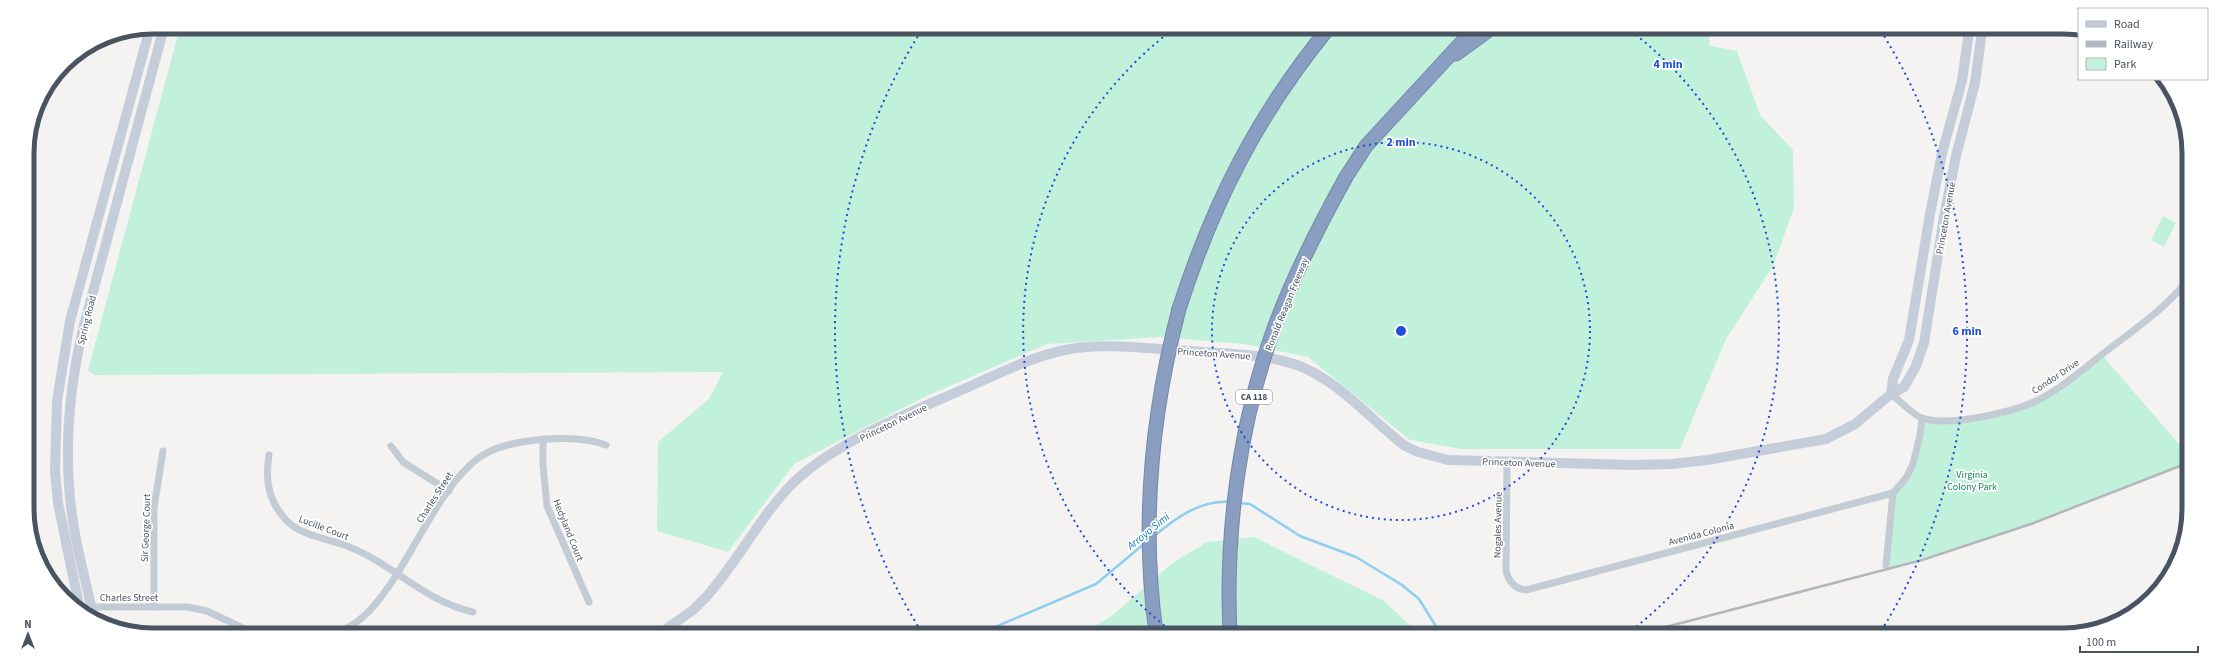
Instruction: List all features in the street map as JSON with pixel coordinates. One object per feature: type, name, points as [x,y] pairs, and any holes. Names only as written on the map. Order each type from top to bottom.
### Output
[{"type":"highway","points":[[1155,628],[1149,574],[1148,498],[1156,418],[1165,366],[1179,309],[1195,259],[1235,169],[1273,101],[1296,68],[1324,34]]},
{"type":"highway","name":"Ronald Reagan Freeway","points":[[1230,628],[1230,558],[1234,512],[1248,421],[1260,370],[1291,286],[1346,177],[1366,146],[1469,34]]},
{"type":"highway","points":[[1443,62],[1464,50],[1484,34]]},
{"type":"street","name":"Spring Road","points":[[78,601],[63,536],[56,477],[55,430],[60,372],[70,321],[148,34]]},
{"type":"street","name":"Spring Road","points":[[93,612],[74,527],[70,484],[69,431],[74,379],[83,329],[162,34]]},
{"type":"street","name":"Princeton Avenue","points":[[1891,394],[1893,379],[1909,340],[1930,214],[1942,153],[1962,80],[1969,34]]},
{"type":"street","name":"Princeton Avenue","points":[[668,628],[693,610],[707,596],[780,499],[794,483],[824,459],[886,424],[997,374],[1045,355],[1066,350],[1086,347],[1154,349],[1251,356],[1279,360],[1298,366],[1330,383],[1395,438],[1418,452],[1448,460],[1672,464],[1707,460],[1811,443],[1836,435],[1855,424],[1891,394],[1904,387],[1916,366],[1924,343],[1944,216],[1956,156],[1975,83],[1982,34]]},
{"type":"street","name":"Condor Drive","points":[[1922,418],[1951,421],[1997,415],[2035,401],[2063,384],[2154,315],[2182,286]]},
{"type":"street","points":[[1886,565],[1893,493],[1906,478],[1912,464],[1920,435],[1922,418],[1891,394]]},
{"type":"street","name":"Charles Street","points":[[347,628],[360,621],[373,609],[397,575],[449,491],[463,472],[478,458],[515,442],[543,439],[589,439],[606,446]]},
{"type":"street","name":"Hedyland Court","points":[[543,439],[543,465],[547,506],[589,602]]},
{"type":"street","points":[[391,446],[404,462],[449,491]]},
{"type":"street","name":"Sir George Court","points":[[154,607],[154,508],[163,451]]},
{"type":"street","name":"Lucille Court","points":[[269,455],[266,476],[268,492],[286,520],[306,533],[354,549],[445,604],[473,612]]},
{"type":"street","name":"Nogales Avenue","points":[[1507,462],[1506,571],[1508,579],[1514,586]]},
{"type":"street","name":"Avenida Colonia","points":[[1514,586],[1526,590],[1533,589],[1893,493]]},
{"type":"street","name":"Charles Street","points":[[86,607],[188,607],[206,611],[243,628]]},
{"type":"green space","points":[[178,34],[1708,34],[1710,46],[1737,51],[1760,115],[1793,150],[1794,208],[1773,266],[1726,339],[1680,449],[1462,449],[1410,440],[1308,357],[1244,344],[1160,337],[1047,344],[920,399],[794,464],[728,552],[657,531],[658,442],[709,399],[723,372],[94,375],[88,370]]},
{"type":"green space","points":[[2163,216],[2176,223],[2164,247],[2151,240]]},
{"type":"green space","name":"Virginia Colony Park","points":[[2102,355],[2182,448],[2182,465],[2031,524],[1885,570],[1893,493],[1906,478],[1922,418],[1951,421],[2035,401]]},
{"type":"green space","points":[[1254,537],[1384,601],[1413,628],[1092,628],[1113,615],[1171,564],[1207,542]]},
{"type":"waterway","name":"Arroyo Simi","points":[[1154,536],[1180,517],[1199,507],[1220,502],[1231,502]]},
{"type":"waterway","name":"Arroyo Simi","points":[[1238,503],[1250,504],[1300,536],[1356,557],[1402,585],[1419,599],[1437,628]]},
{"type":"waterway","name":"Arroyo Simi","points":[[993,628],[1096,584],[1145,543]]},
{"type":"railway","points":[[1662,628],[1922,560],[2031,524],[2182,465]]}]
